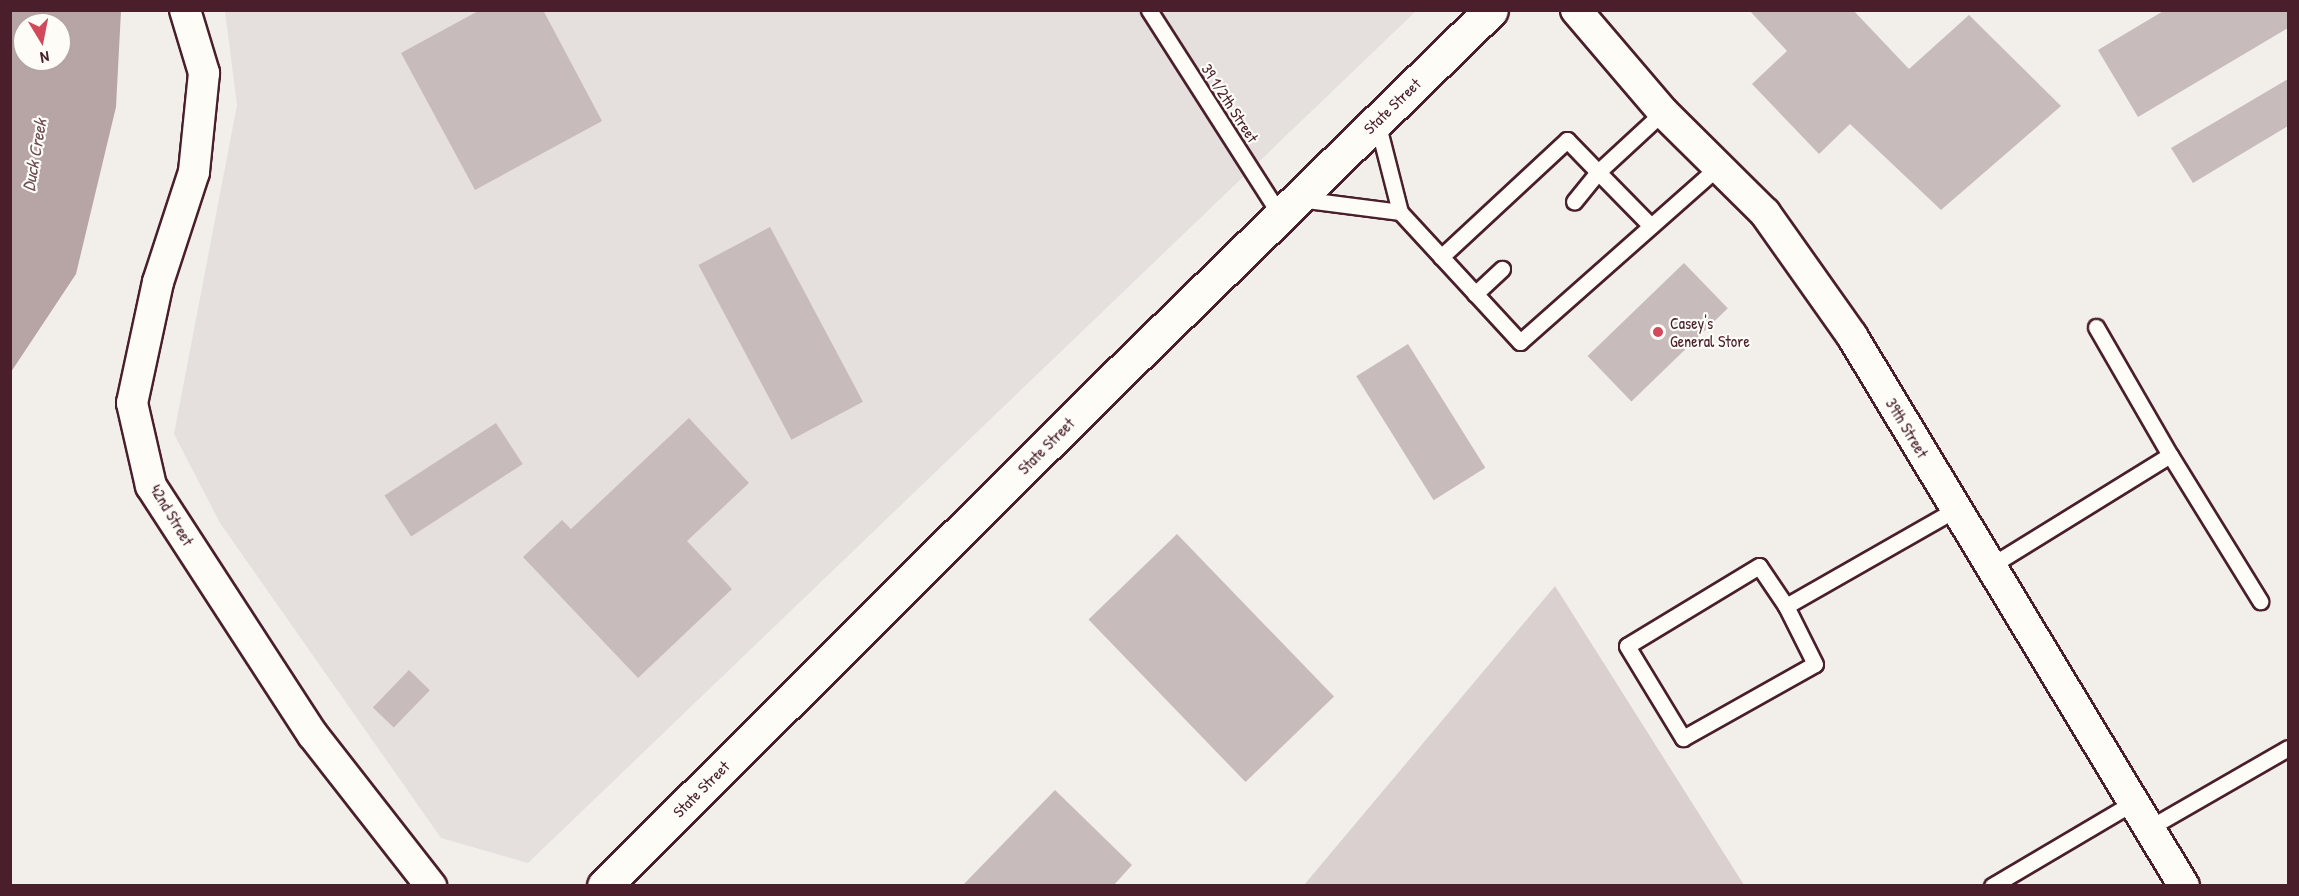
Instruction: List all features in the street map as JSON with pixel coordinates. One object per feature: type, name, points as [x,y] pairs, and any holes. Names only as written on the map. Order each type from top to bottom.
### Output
[{"type":"main road","name":"State Street","points":[[604,885],[1288,207],[1491,10]]},
{"type":"street","name":"42nd Street","points":[[185,10],[204,73],[194,172],[158,282],[132,403],[151,486],[313,735],[431,885]]},
{"type":"street","name":"39th Street","points":[[1576,10],[1663,112],[1765,213],[1852,336],[2184,885]]},
{"type":"lane","name":"39 1/2th Street","points":[[1149,10],[1288,207]]},
{"type":"lane","points":[[1574,202],[1598,172],[1663,112]]},
{"type":"lane","points":[[1377,121],[1400,212],[1520,342],[1718,167]]},
{"type":"lane","points":[[1441,257],[1567,140],[1651,226]]},
{"type":"lane","points":[[1288,207],[1400,212]]},
{"type":"lane","points":[[1475,294],[1502,269]]},
{"type":"lane","points":[[2096,327],[2170,455],[2260,601]]},
{"type":"lane","points":[[1992,565],[2170,455]]},
{"type":"lane","points":[[1786,606],[1956,509]]},
{"type":"lane","points":[[1759,566],[1786,606],[1815,664],[1683,738],[1627,646],[1759,566]]},
{"type":"lane","points":[[2149,828],[2289,748]]},
{"type":"lane","points":[[1992,885],[2134,802]]},
{"type":"shaded area","points":[[225,11],[1416,11],[528,863],[441,838],[220,523],[174,434],[237,105]]},
{"type":"shaded area","points":[[1555,586],[1744,885],[1304,885]]},
{"type":"water","name":"Duck Creek","points":[[11,10],[121,11],[116,107],[76,274],[11,372]]},
{"type":"building","points":[[480,10],[543,10],[602,121],[475,190],[401,53]]},
{"type":"building","points":[[1749,10],[1853,10],[1909,69],[1969,15],[2061,106],[1941,210],[1850,124],[1819,154],[1752,84],[1787,51]]},
{"type":"building","points":[[2165,10],[2288,10],[2288,28],[2138,117],[2098,50]]},
{"type":"building","points":[[2288,79],[2288,126],[2193,183],[2171,148]]},
{"type":"building","points":[[770,227],[863,402],[791,440],[698,265]]},
{"type":"building","name":"Casey's General Store","points":[[1684,263],[1728,308],[1631,401],[1588,356]]},
{"type":"building","points":[[1408,344],[1485,468],[1434,500],[1356,376]]},
{"type":"building","points":[[689,418],[749,483],[687,541],[732,589],[638,678],[523,557],[562,520],[571,529]]},
{"type":"building","points":[[496,423],[523,464],[411,537],[384,495]]},
{"type":"building","points":[[1177,534],[1334,697],[1246,782],[1089,619]]},
{"type":"building","points":[[409,670],[430,690],[394,728],[373,707]]},
{"type":"building","points":[[1055,790],[1132,865],[1113,886],[962,886]]},
{"type":"place","name":"Casey's General Store","points":[[1658,332]]}]
